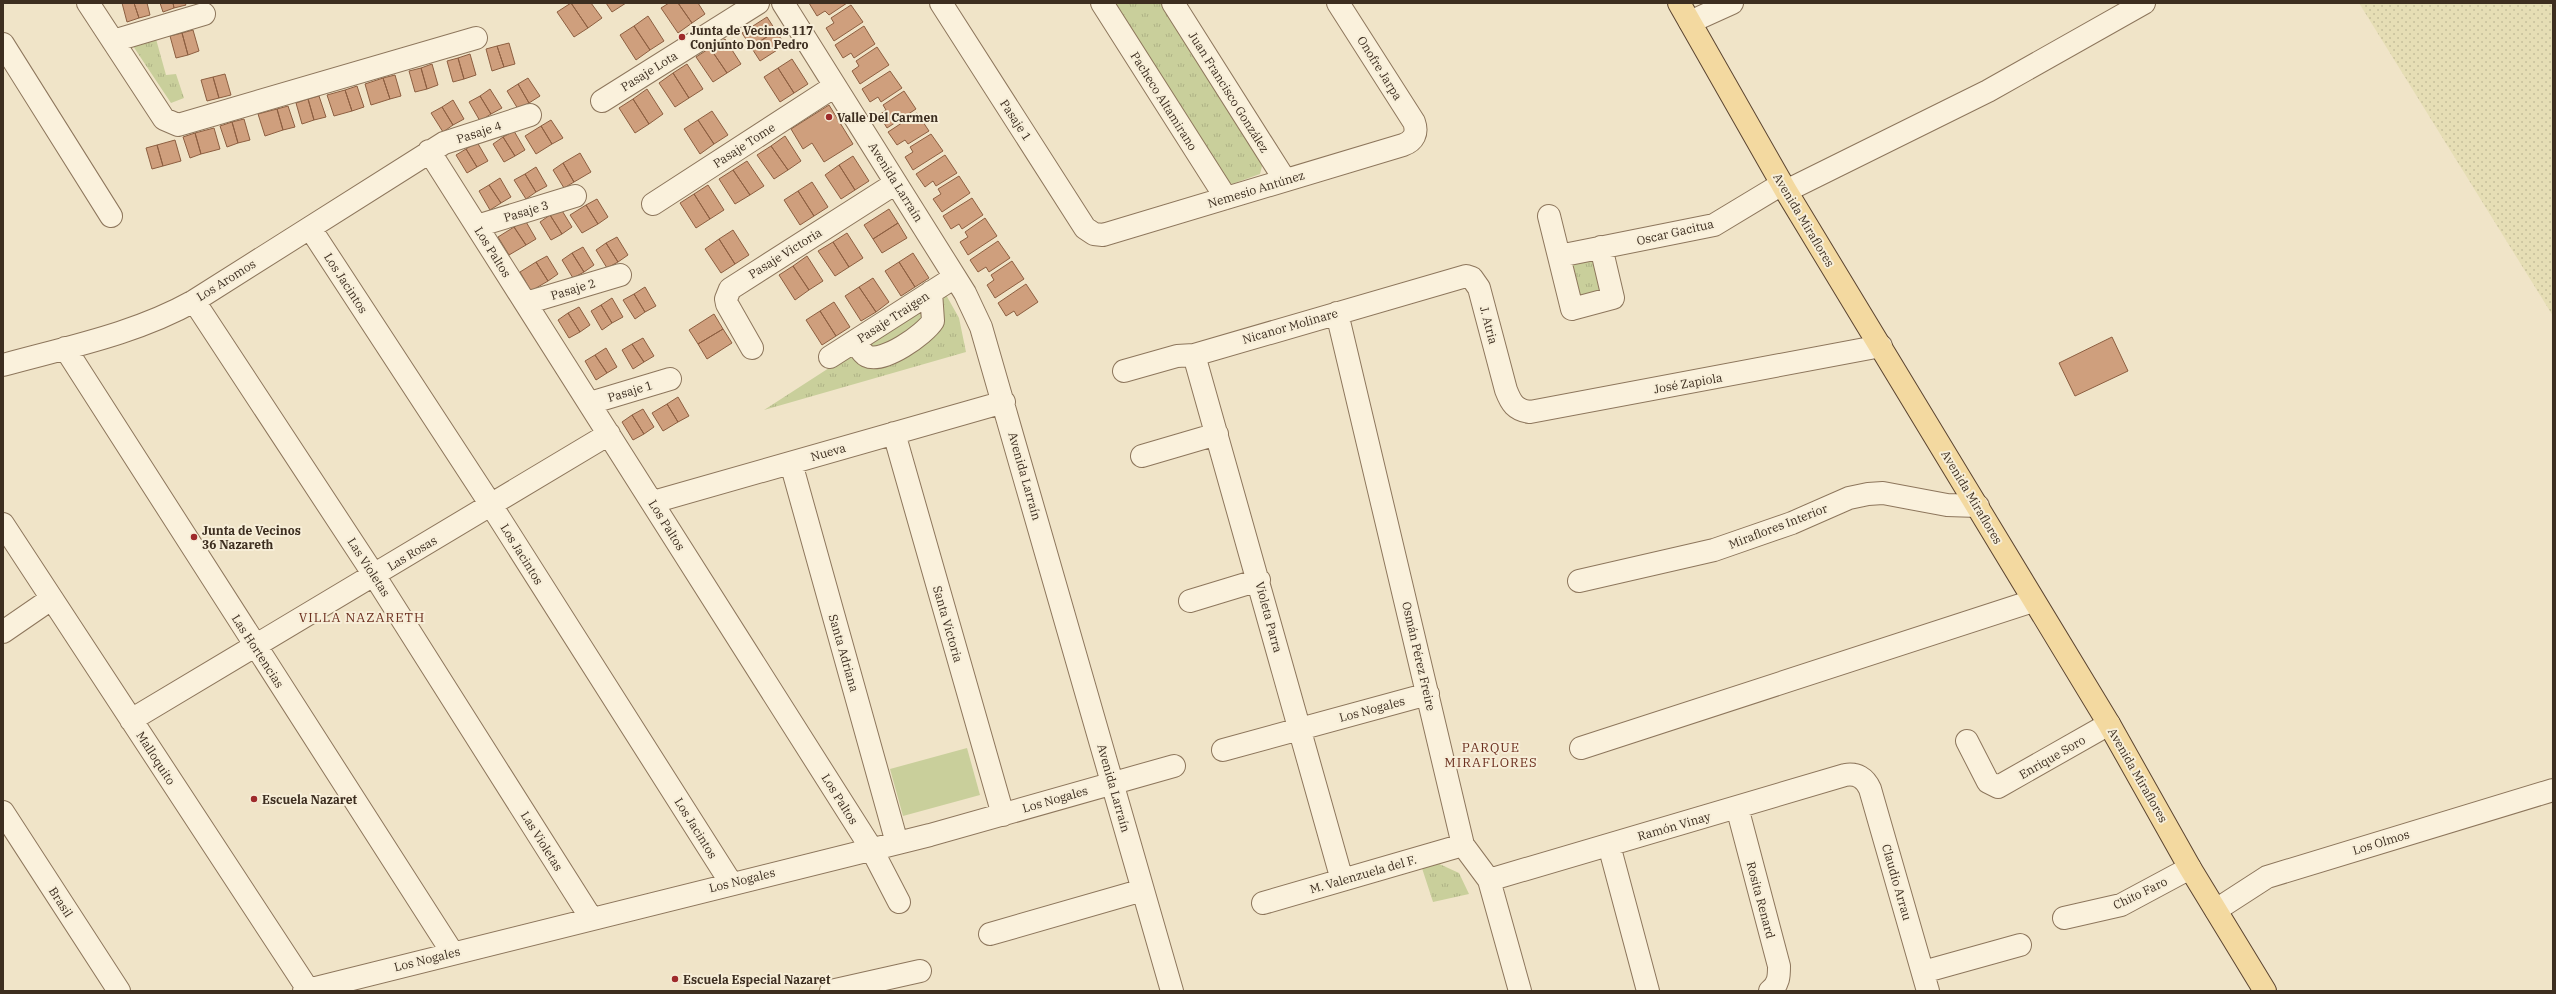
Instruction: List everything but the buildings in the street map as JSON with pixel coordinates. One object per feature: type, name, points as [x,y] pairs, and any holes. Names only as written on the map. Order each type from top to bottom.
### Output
[{"type":"main road","name":"Avenida Miraflores","points":[[1678,3],[1784,187],[1978,506],[2033,601],[2109,724],[2190,868],[2265,991]]},
{"type":"street","points":[[88,3],[164,119],[178,125],[476,38]]},
{"type":"street","name":"Pasaje Lota","points":[[602,101],[758,3]]},
{"type":"street","name":"Avenida Larraín","points":[[783,3],[955,277],[981,327],[1004,402],[1172,991]]},
{"type":"street","name":"Pasaje 1","points":[[942,3],[1083,224],[1094,234]]},
{"type":"street","name":"Pacheco Altamirano","points":[[1102,3],[1226,198]]},
{"type":"street","name":"Juan Francisco González","points":[[1173,3],[1285,180]]},
{"type":"street","name":"Onofre Jarpa","points":[[1338,3],[1414,122],[1415,135]]},
{"type":"street","points":[[1690,22],[1732,3]]},
{"type":"street","name":"Oscar Gacitua","points":[[1559,256],[1714,225],[1784,187],[1988,91],[2136,5]]},
{"type":"street","points":[[113,41],[204,14]]},
{"type":"street","points":[[3,44],[111,216]]},
{"type":"street","name":"Pasaje Tome","points":[[653,204],[835,86]]},
{"type":"street","name":"Pasaje 4","points":[[429,151],[444,143],[530,116]]},
{"type":"street","name":"Nemesio Antúnez","points":[[1094,234],[1108,234],[1403,145],[1412,140],[1415,135]]},
{"type":"street","name":"Los Paltos","points":[[429,151],[871,848],[899,902]]},
{"type":"street","name":"Los Aromos","points":[[3,365],[144,325],[194,300],[310,228],[429,151]]},
{"type":"street","name":"Pasaje Victoria","points":[[752,348],[727,304],[726,298],[730,289],[896,183]]},
{"type":"street","name":"Pasaje 3","points":[[477,226],[575,196]]},
{"type":"street","points":[[1549,216],[1572,309],[1613,298],[1601,247]]},
{"type":"street","name":"Los Jacintos","points":[[310,228],[491,505],[731,883]]},
{"type":"street","name":"Pasaje 2","points":[[526,303],[620,275]]},
{"type":"street","name":"J. Atria","points":[[1456,278],[1466,276],[1472,278],[1479,288],[1506,390]]},
{"type":"street","name":"Pasaje Traigen","points":[[830,357],[955,277]]},
{"type":"street","name":"Nicanor Molinare","points":[[1124,371],[1177,356],[1194,355],[1456,278]]},
{"type":"street","points":[[855,341],[864,354],[870,357],[900,348],[924,332],[933,321],[931,292]]},
{"type":"street","name":"Las Violetas","points":[[194,300],[374,575],[591,918]]},
{"type":"street","name":"Osmán Pérez Freire","points":[[1336,313],[1464,845],[1489,880],[1520,991]]},
{"type":"street","name":"José Zapiola","points":[[1506,390],[1515,407],[1530,412],[1881,346]]},
{"type":"street","name":"Las Hortencias","points":[[65,348],[255,647],[452,952]]},
{"type":"street","name":"Violeta Parra","points":[[1194,355],[1259,580],[1342,880]]},
{"type":"street","name":"Pasaje 1","points":[[590,403],[670,379]]},
{"type":"street","name":"Nueva","points":[[653,502],[1004,402]]},
{"type":"street","name":"Las Rosas","points":[[132,720],[609,434]]},
{"type":"street","name":"Santa Victoria","points":[[894,434],[1003,815]]},
{"type":"street","points":[[1142,456],[1217,434]]},
{"type":"street","name":"Santa Adriana","points":[[791,463],[897,843]]},
{"type":"street","name":"Miraflores Interior","points":[[1579,582],[1714,550],[1792,523],[1849,498],[1868,494],[1883,493],[1947,505],[1978,506]]},
{"type":"street","name":"Malloquito","points":[[3,524],[307,990]]},
{"type":"street","points":[[1190,601],[1259,580]]},
{"type":"street","points":[[3,632],[51,599]]},
{"type":"street","points":[[1581,748],[2033,601]]},
{"type":"street","name":"Los Nogales","points":[[1223,750],[1428,694]]},
{"type":"street","name":"Enrique Soro","points":[[1967,741],[1988,782],[1994,786],[2002,785],[2109,724]]},
{"type":"street","name":"Los Nogales","points":[[307,990],[452,952],[871,848],[897,843],[1003,815],[1113,782],[1174,766]]},
{"type":"street","name":"Ramón Vinay","points":[[1489,880],[1845,775],[1860,776]]},
{"type":"street","name":"Claudio Arrau","points":[[1860,776],[1870,788],[1926,982]]},
{"type":"street","name":"Los Olmos","points":[[2216,910],[2267,877],[2553,790]]},
{"type":"street","name":"Rosita Renard","points":[[1737,807],[1779,966],[1777,982],[1770,991]]},
{"type":"street","name":"Brasil","points":[[3,812],[119,991]]},
{"type":"street","name":"M. Valenzuela del F.","points":[[1263,903],[1464,845]]},
{"type":"street","points":[[1609,845],[1648,991]]},
{"type":"street","name":"Chito Faro","points":[[2064,918],[2121,905],[2190,868]]},
{"type":"street","points":[[990,934],[1142,890]]},
{"type":"street","points":[[1926,982],[2020,944]]},
{"type":"street","points":[[831,991],[920,971]]},
{"type":"shaded area","points":[[2359,3],[2553,3],[2553,316]]},
{"type":"green space","points":[[1112,3],[1160,3],[1263,162],[1260,174],[1232,184],[1225,180]]},
{"type":"green space","points":[[156,39],[166,75],[176,74],[184,98],[171,103],[131,43]]},
{"type":"green space","points":[[1593,256],[1602,296],[1577,303],[1567,262]]},
{"type":"green space","points":[[945,293],[959,318],[966,352],[764,410]]},
{"type":"green space","points":[[967,748],[980,795],[903,816],[890,769]]},
{"type":"green space","points":[[1420,862],[1435,862],[1459,873],[1469,894],[1433,902]]},
{"type":"place","name":"Junta de Vecinos 117 Conjunto Don Pedro","points":[[682,37]]},
{"type":"place","name":"Valle Del Carmen","points":[[829,117]]},
{"type":"place","name":"Junta de Vecinos 36 Nazareth","points":[[194,537]]},
{"type":"place","name":"Escuela Nazaret","points":[[254,799]]},
{"type":"place","name":"Escuela Especial Nazaret","points":[[675,979]]},
{"type":"district","name":"VILLA NAZARETH","points":[[362,617]]},
{"type":"district","name":"PARQUE MIRAFLORES","points":[[1491,754]]}]
